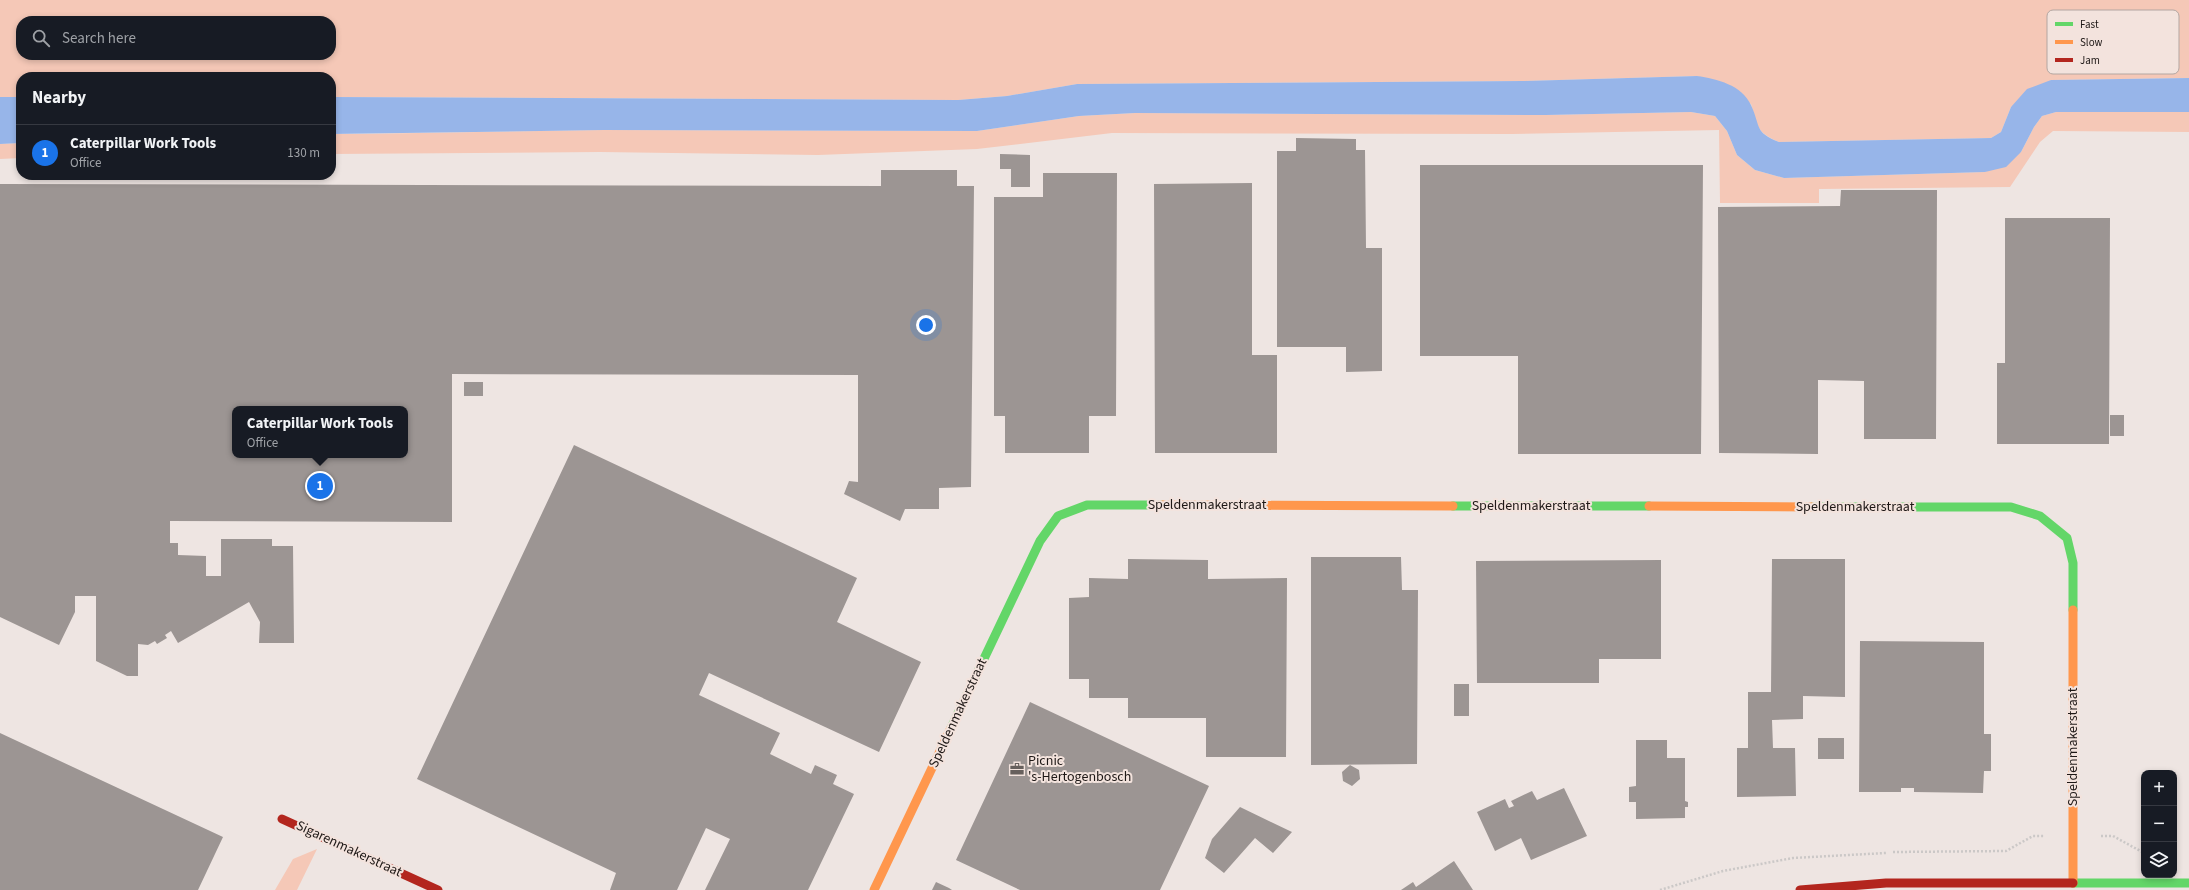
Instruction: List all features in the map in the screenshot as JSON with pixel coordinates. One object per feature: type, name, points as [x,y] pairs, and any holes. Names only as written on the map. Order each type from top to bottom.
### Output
[{"type":"street","name":"Speldenmakerstraat","points":[[874,890],[1040,541],[1058,516],[1087,505],[2011,507],[2040,516],[2067,538],[2073,563],[2073,883]]},
{"type":"street","name":"Sigarenmakerstraat","points":[[282,819],[438,890]]},
{"type":"street","points":[[1800,890],[1886,883],[2189,883]]},
{"type":"shaded area","points":[[0,0],[2189,0],[2189,78],[2051,80],[2011,107],[2001,132],[1991,138],[1779,142],[1766,135],[1759,128],[1751,104],[1697,76],[1523,81],[1077,84],[1007,96],[958,100],[336,97],[336,72],[16,72],[16,97],[0,97]]},
{"type":"shaded area","points":[[1691,112],[1715,116],[1727,131],[1737,155],[1755,170],[1784,178],[1985,172],[2021,152],[2034,127],[2042,116],[2056,112],[2189,112],[2189,132],[2053,131],[2040,142],[2010,187],[1819,189],[1819,203],[1720,203],[1719,130],[1512,134],[1112,133],[977,149],[818,155],[600,152],[336,154],[336,134],[604,130],[977,131],[1079,116],[1135,113],[1546,115]]},
{"type":"shaded area","points":[[16,143],[16,158],[0,159],[0,144]]},
{"type":"shaded area","points":[[317,849],[297,890],[275,890],[293,859]]},
{"type":"water","points":[[1697,76],[1713,79],[1728,84],[1742,92],[1751,105],[1759,128],[1765,135],[1779,142],[1991,138],[2001,132],[2011,107],[2027,89],[2051,80],[2189,78],[2189,112],[2056,112],[2042,116],[2034,127],[2021,152],[2006,167],[1985,172],[1784,178],[1755,170],[1737,155],[1727,131],[1715,116],[1691,112],[1546,115],[1135,113],[1079,116],[977,131],[604,130],[336,134],[336,97],[958,100],[1007,96],[1077,84],[1523,81]]},
{"type":"water","points":[[0,97],[16,97],[16,143],[0,144]]},
{"type":"building","points":[[1296,138],[1356,139],[1356,150],[1365,150],[1366,248],[1382,248],[1382,371],[1346,372],[1346,347],[1277,347],[1277,151],[1296,151]]},
{"type":"building","points":[[1000,154],[1030,155],[1030,187],[1011,187],[1011,169],[1000,169]]},
{"type":"building","points":[[1420,165],[1703,165],[1701,454],[1518,454],[1518,356],[1420,356]]},
{"type":"building","points":[[881,170],[957,170],[957,186],[974,186],[971,487],[939,488],[939,509],[905,509],[900,521],[844,494],[849,481],[858,482],[858,375],[452,374],[452,522],[170,521],[170,543],[178,543],[178,555],[206,556],[206,576],[221,576],[221,539],[272,539],[272,546],[293,546],[294,643],[259,643],[260,622],[249,602],[178,643],[171,631],[165,635],[167,638],[157,644],[155,641],[148,645],[138,644],[138,676],[127,676],[96,661],[96,596],[75,596],[75,612],[59,645],[0,617],[0,184],[881,186]]},
{"type":"building","points":[[1043,173],[1117,173],[1116,416],[1089,416],[1089,453],[1005,453],[1005,416],[994,416],[994,197],[1043,197]]},
{"type":"building","points":[[1252,183],[1252,355],[1277,355],[1277,453],[1155,453],[1154,184]]},
{"type":"building","points":[[1841,190],[1937,190],[1936,439],[1864,439],[1864,381],[1818,380],[1818,454],[1719,453],[1718,207],[1840,206]]},
{"type":"building","points":[[2005,218],[2110,218],[2109,444],[1997,444],[1997,363],[2005,363]]},
{"type":"building","points":[[464,382],[483,382],[483,396],[464,396]]},
{"type":"building","points":[[2110,415],[2124,415],[2124,436],[2110,436]]},
{"type":"building","points":[[574,445],[857,578],[837,622],[921,662],[879,752],[709,673],[699,695],[780,733],[770,754],[811,774],[815,765],[837,775],[833,784],[854,794],[808,890],[705,890],[730,839],[706,828],[677,890],[610,890],[616,873],[417,779]]},
{"type":"building","points":[[1311,557],[1401,557],[1402,590],[1418,590],[1417,764],[1311,765]]},
{"type":"building","points":[[1128,559],[1208,560],[1208,579],[1287,578],[1286,757],[1206,757],[1206,718],[1128,718],[1128,698],[1089,698],[1089,679],[1069,679],[1069,598],[1089,597],[1089,578],[1128,579]]},
{"type":"building","points":[[1772,559],[1845,559],[1845,697],[1803,696],[1803,719],[1772,720],[1773,748],[1795,748],[1796,796],[1737,797],[1737,748],[1748,748],[1748,692],[1771,692]]},
{"type":"building","points":[[1661,560],[1661,659],[1599,659],[1599,683],[1477,683],[1476,561]]},
{"type":"building","points":[[1860,641],[1984,642],[1984,734],[1991,734],[1991,771],[1984,771],[1983,793],[1914,792],[1914,788],[1901,788],[1901,792],[1859,792]]},
{"type":"building","points":[[1454,684],[1469,684],[1469,716],[1454,716]]},
{"type":"building","points":[[1030,702],[1209,786],[1160,890],[1020,890],[956,860]]},
{"type":"building","points":[[0,733],[223,837],[198,890],[0,890]]},
{"type":"building","points":[[1818,738],[1844,738],[1844,759],[1818,759]]},
{"type":"building","points":[[1636,740],[1667,740],[1667,758],[1685,758],[1685,801],[1688,802],[1688,807],[1685,807],[1685,818],[1636,819],[1636,802],[1629,802],[1629,787],[1636,786]]},
{"type":"building","points":[[1350,765],[1359,770],[1360,779],[1352,786],[1343,781],[1342,772]]},
{"type":"building","points":[[1564,788],[1587,836],[1531,860],[1521,838],[1495,851],[1477,812],[1505,799],[1509,808],[1514,806],[1511,801],[1532,791],[1537,800]]},
{"type":"building","points":[[1240,807],[1292,832],[1273,853],[1255,838],[1224,873],[1205,858],[1212,839]]},
{"type":"building","points":[[1454,861],[1473,890],[1401,890],[1413,882],[1416,887]]},
{"type":"building","points":[[936,882],[949,888],[952,890],[932,890]]},
{"type":"traffic: fast","points":[[951,728],[1040,541],[1058,516],[1087,505],[1161,505]]},
{"type":"traffic: fast","points":[[1453,506],[1649,506]]},
{"type":"traffic: fast","points":[[1813,507],[2011,507],[2040,516],[2067,538],[2073,563],[2073,610]]},
{"type":"traffic: fast","points":[[2073,883],[2189,883]]},
{"type":"traffic: slow","points":[[1161,505],[1453,506]]},
{"type":"traffic: slow","points":[[1649,506],[1813,507]]},
{"type":"traffic: slow","points":[[2073,610],[2073,883]]},
{"type":"traffic: slow","points":[[874,890],[951,728]]},
{"type":"traffic: jam","points":[[282,819],[438,890]]},
{"type":"traffic: jam","points":[[1800,890],[1886,883],[2073,883]]},
{"type":"place","name":"Caterpillar Work Tools","points":[[320,486]]},
{"type":"place","name":"Picnic 's-Hertogenbosch","points":[[1017,769]]}]
